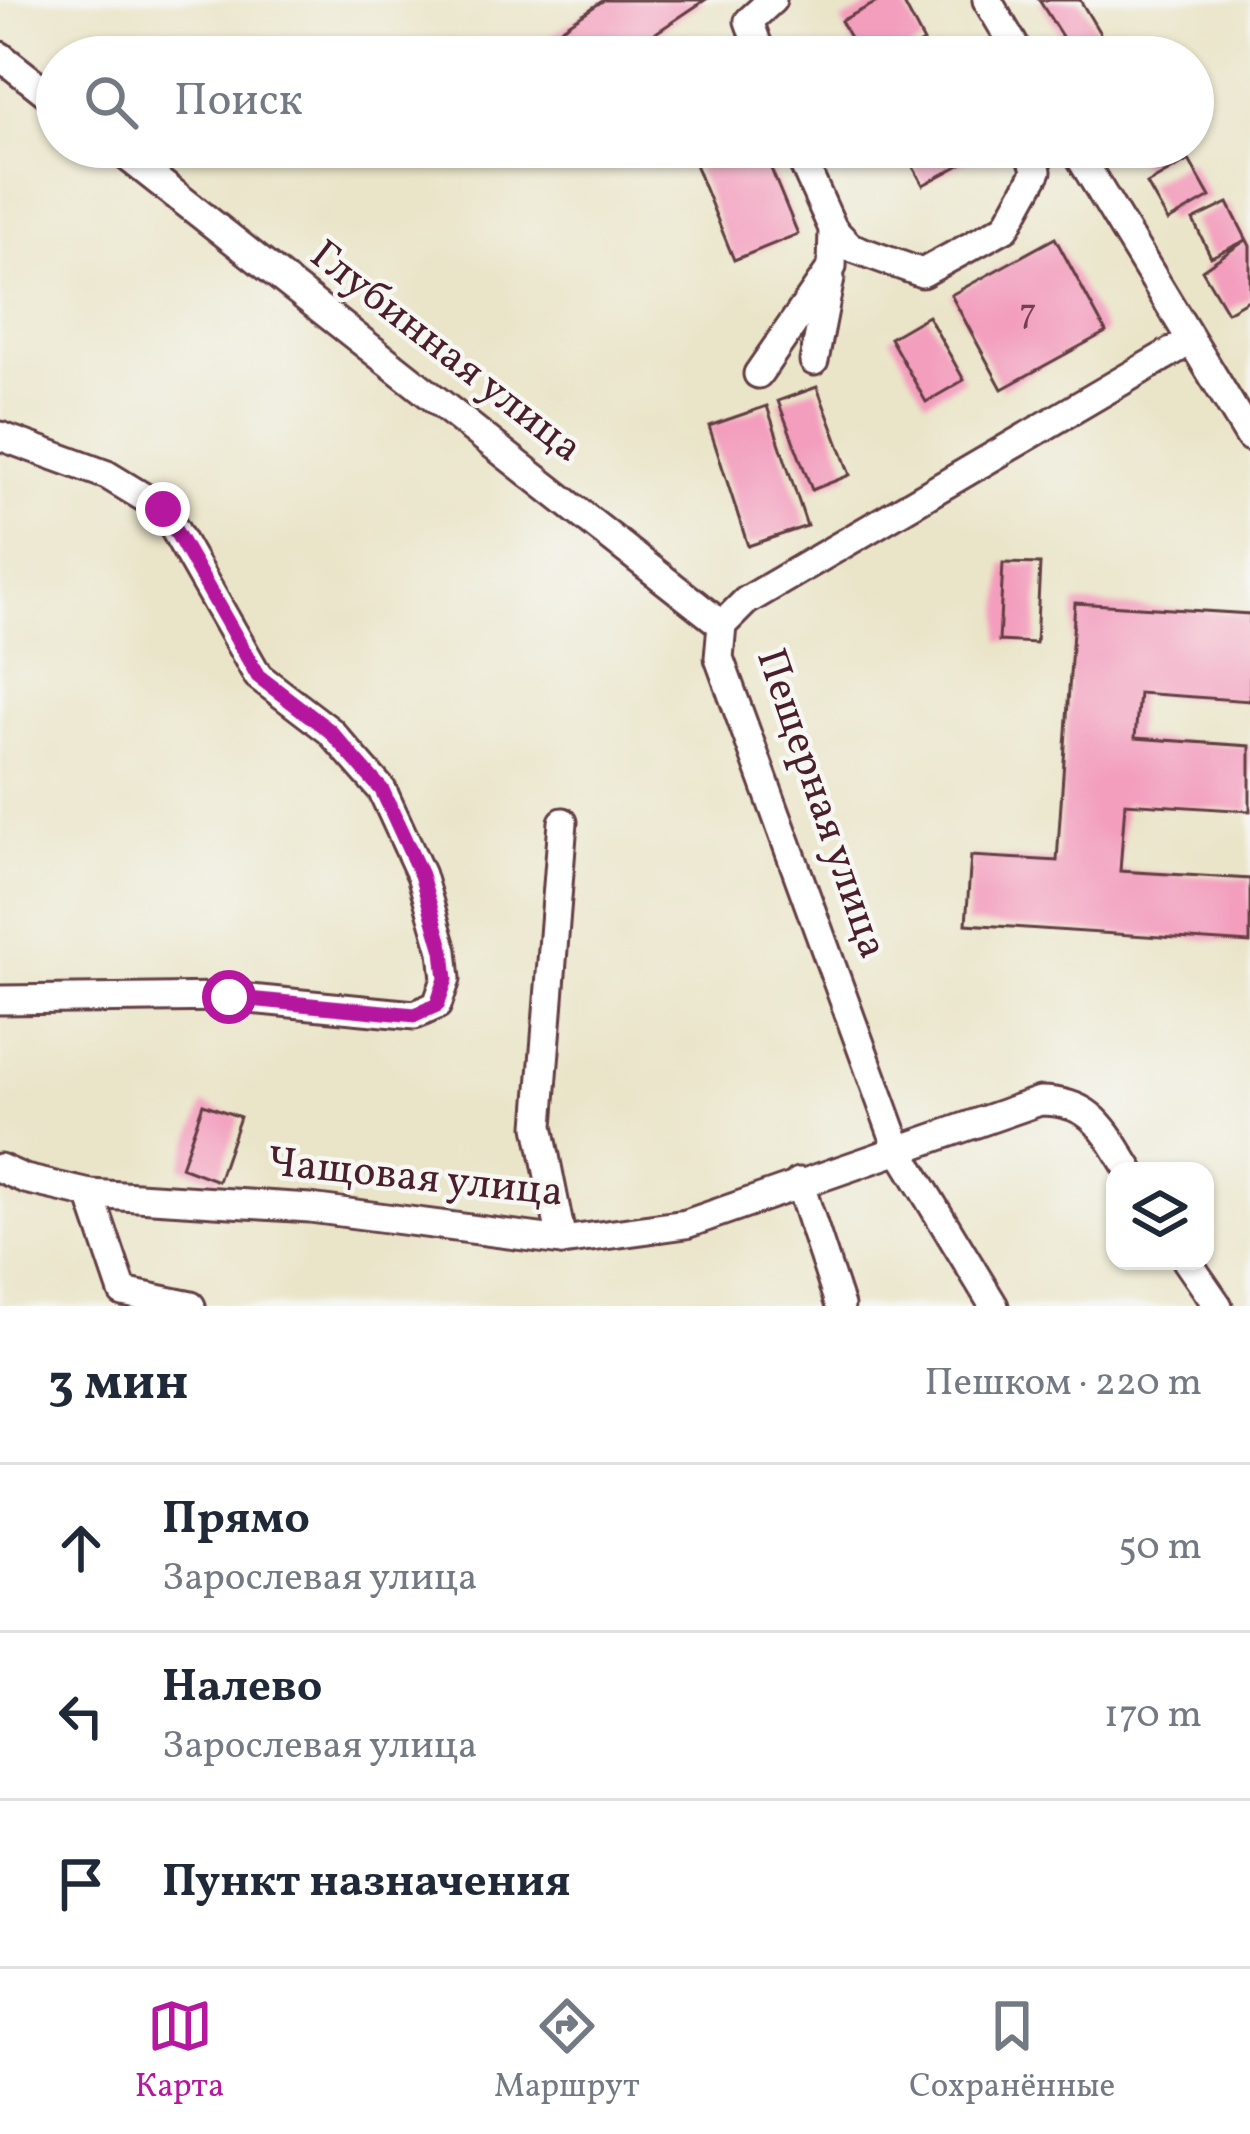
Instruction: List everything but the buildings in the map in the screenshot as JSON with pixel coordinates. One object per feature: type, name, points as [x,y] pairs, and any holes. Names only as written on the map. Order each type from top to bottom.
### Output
[{"type":"street","points":[[754,36],[749,21],[772,0]]},
{"type":"street","points":[[987,0],[1007,36]]},
{"type":"street","points":[[0,56],[36,84]]},
{"type":"street","name":"Глубинная улица","points":[[142,168],[722,626]]},
{"type":"street","points":[[805,168],[833,229],[850,247],[922,273],[1006,227],[1036,168]]},
{"type":"street","points":[[1087,168],[1250,436]]},
{"type":"street","points":[[814,361],[832,268],[833,229]]},
{"type":"street","points":[[758,374],[832,268]]},
{"type":"street","name":"Пещерная улица","points":[[994,1306],[898,1148],[719,658],[722,626],[746,601],[1190,341]]},
{"type":"street","points":[[0,436],[107,475],[163,509],[258,676],[330,731],[382,790],[421,875],[443,951],[446,979],[437,1005],[415,1015],[229,997],[0,1000]]},
{"type":"street","points":[[562,1241],[539,1126],[563,822]]},
{"type":"street","name":"Чащовая улица","points":[[0,1168],[25,1179],[90,1194],[310,1208],[562,1241],[686,1224],[1040,1101],[1062,1101],[1089,1112],[1124,1162]]},
{"type":"street","points":[[799,1182],[841,1306]]},
{"type":"street","points":[[90,1194],[131,1299],[191,1306]]},
{"type":"street","points":[[1193,1270],[1218,1306]]},
{"type":"route","points":[[163,509],[258,676],[330,731],[382,790],[421,875],[443,951],[446,979],[437,1005],[415,1015],[229,997]]}]
